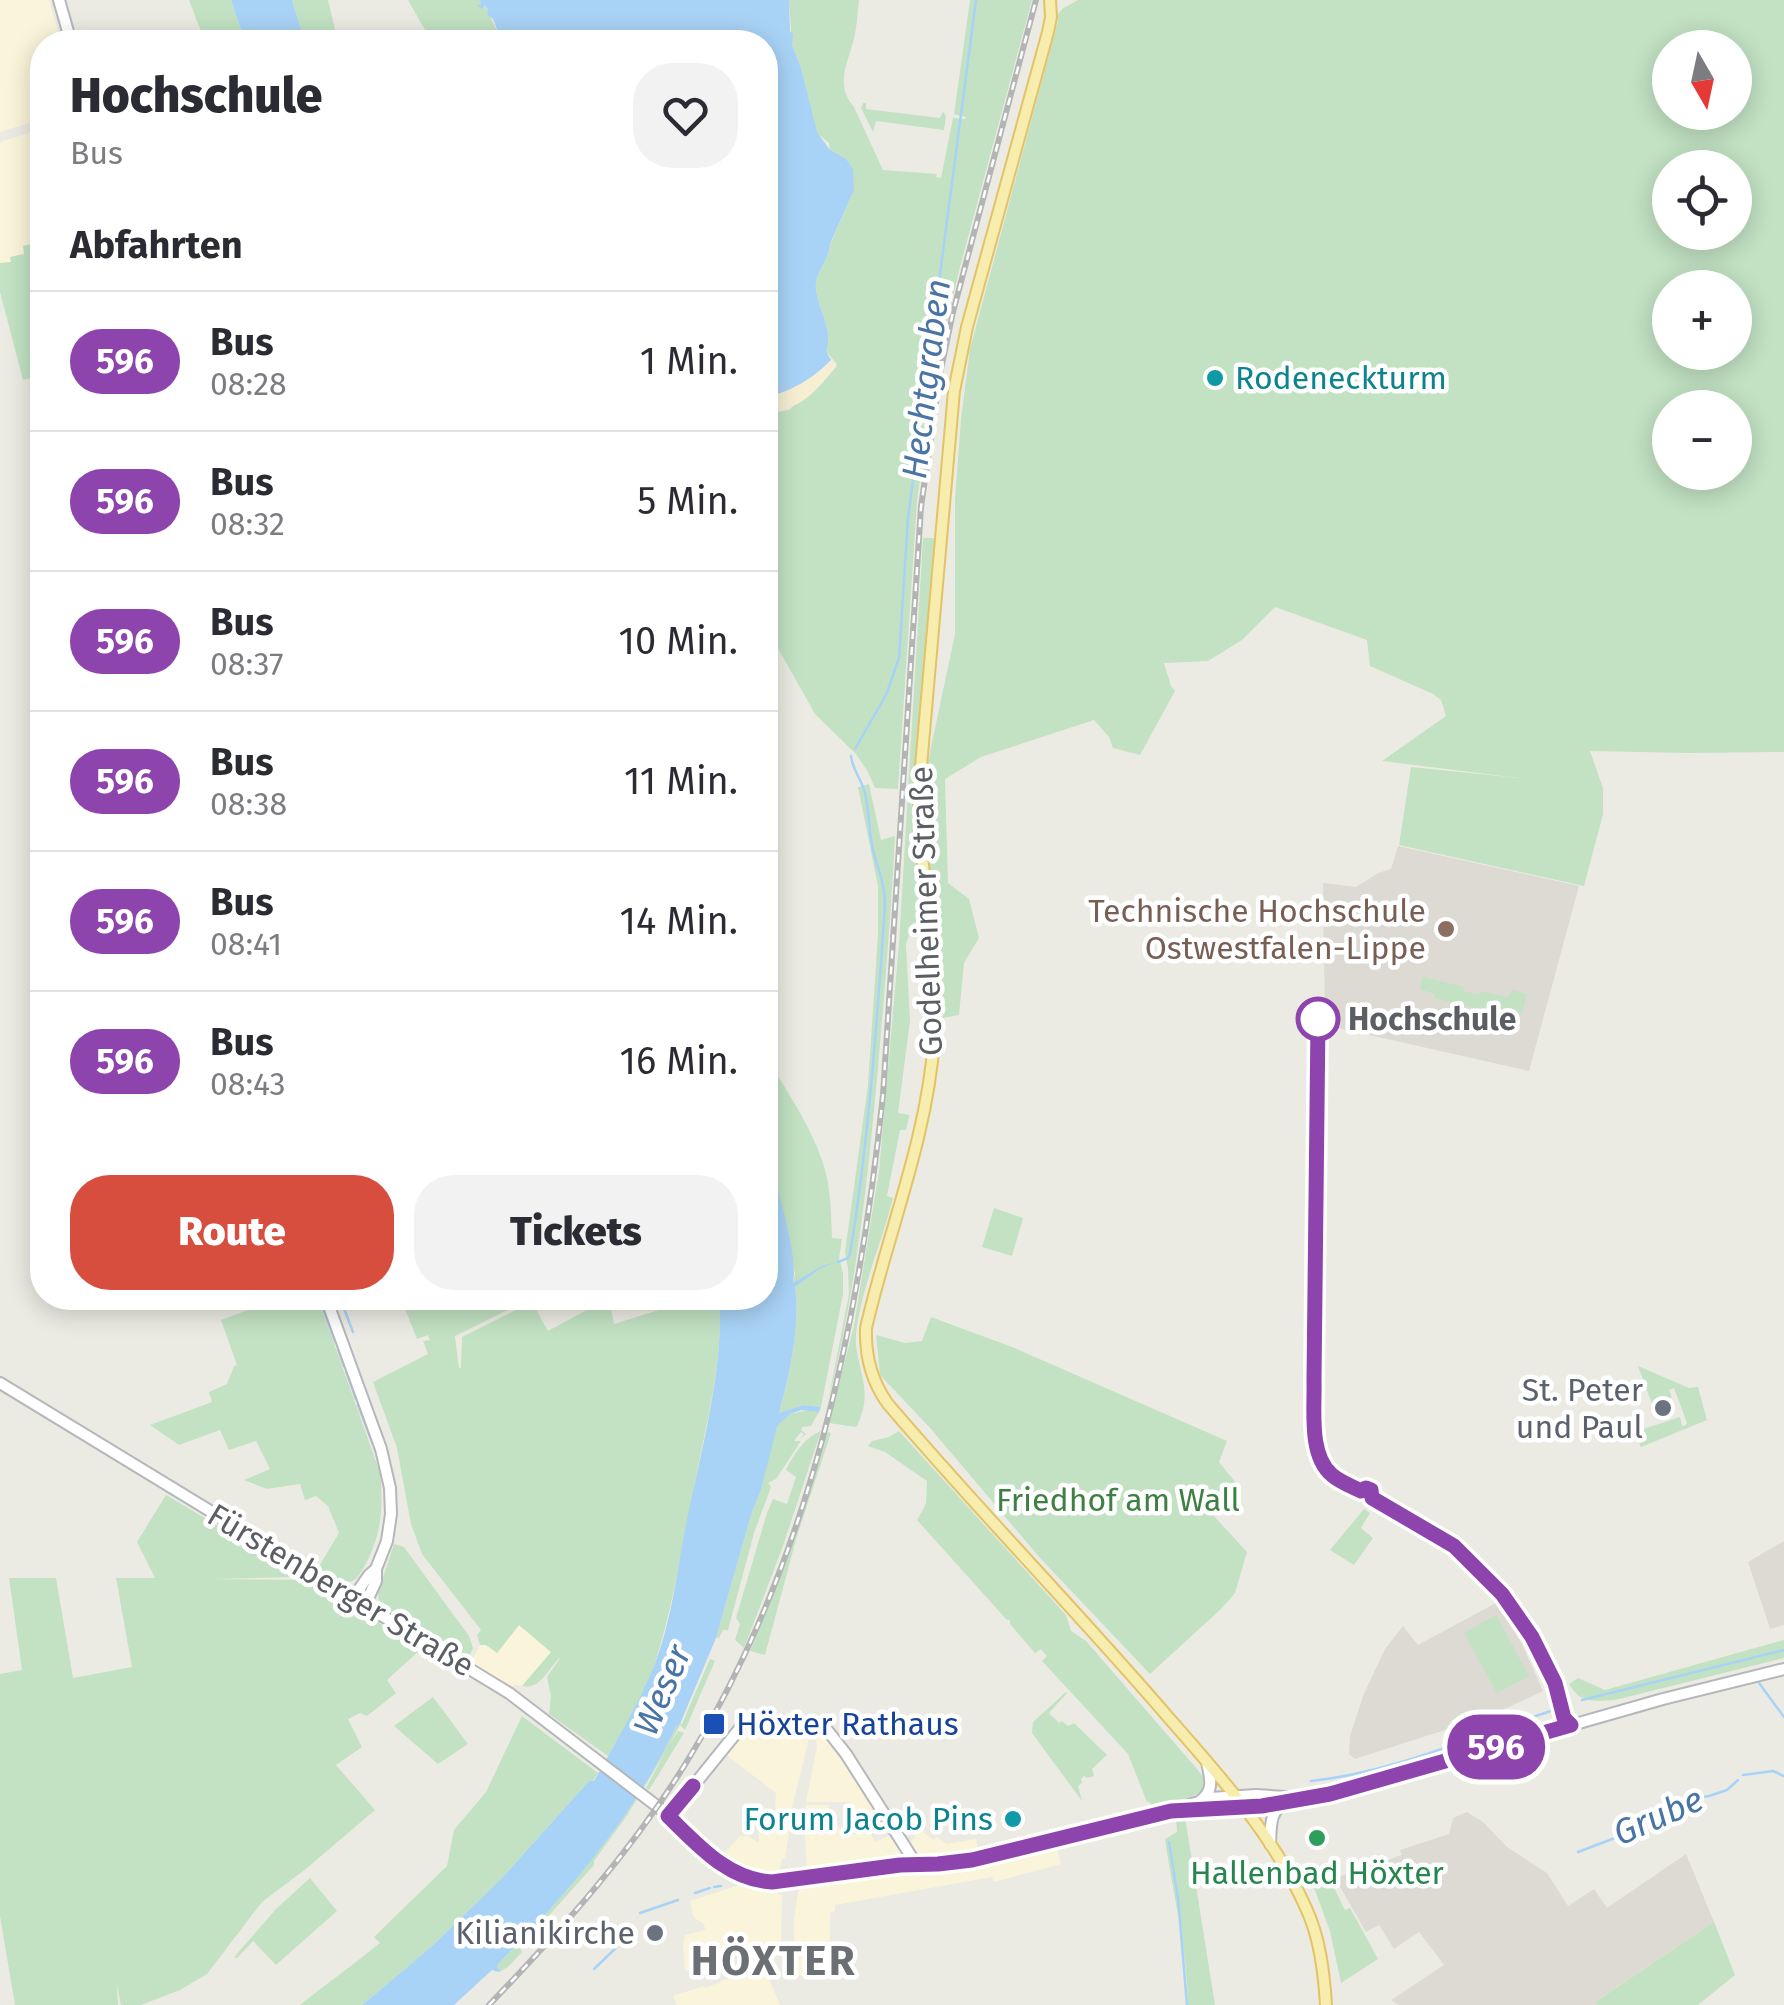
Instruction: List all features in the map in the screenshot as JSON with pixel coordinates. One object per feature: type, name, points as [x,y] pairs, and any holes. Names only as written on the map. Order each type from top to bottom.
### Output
[{"type":"main road","points":[[59,0],[68,30]]},
{"type":"main road","name":"Godelheimer Straße","points":[[1050,0],[1048,32],[967,327],[954,391],[918,789],[919,839],[934,967],[933,1053],[924,1112],[872,1301],[866,1341],[870,1368],[884,1398],[1207,1761],[1270,1844],[1309,1916],[1322,1966],[1326,2005]]},
{"type":"main road","points":[[330,1310],[388,1472],[390,1529],[365,1606]]},
{"type":"main road","name":"Fürstenberger Straße","points":[[0,1383],[501,1688],[650,1801],[725,1867],[759,1882],[772,1882],[916,1864]]},
{"type":"main road","points":[[353,1598],[376,1569]]},
{"type":"main road","points":[[1171,1811],[1243,1807],[1330,1794],[1784,1669]]},
{"type":"main road","points":[[668,1816],[733,1736],[750,1723],[814,1722],[824,1726],[916,1864],[972,1860],[1200,1801],[1235,1796],[1300,1798]]},
{"type":"main road","points":[[1200,1801],[1208,1794],[1211,1783],[1207,1761]]},
{"type":"main road","points":[[1270,1844],[1272,1816],[1286,1802]]},
{"type":"shaded area","points":[[0,0],[49,0],[58,30],[30,30],[30,123],[0,132]]},
{"type":"shaded area","points":[[30,133],[30,250],[0,265],[0,142]]},
{"type":"shaded area","name":"Technische Hochschule Ostwestfalen-Lippe","points":[[1398,846],[1579,886],[1529,1071],[1325,1025],[1323,883],[1356,887],[1391,869]]},
{"type":"shaded area","points":[[1784,1541],[1784,1625],[1770,1629],[1748,1562]]},
{"type":"shaded area","points":[[1496,1603],[1521,1642],[1543,1691],[1494,1714],[1355,1759],[1349,1754],[1350,1736],[1363,1696],[1385,1649],[1403,1626],[1418,1645]]},
{"type":"shaded area","points":[[519,1625],[552,1653],[522,1686],[512,1688],[471,1662],[480,1645],[497,1653]]},
{"type":"shaded area","points":[[757,1726],[811,1730],[789,1811],[785,1858],[779,1872],[760,1872],[760,1877],[720,1858],[740,1836],[759,1843],[759,1831],[774,1830],[776,1793],[725,1754],[745,1731]]},
{"type":"shaded area","points":[[827,1731],[885,1820],[869,1830],[850,1802],[806,1802],[816,1740]]},
{"type":"shaded area","points":[[806,1805],[828,1805],[843,1836],[870,1832],[875,1842],[890,1835],[886,1828],[890,1826],[904,1849],[921,1830],[933,1840],[937,1837],[947,1844],[976,1839],[979,1853],[992,1863],[1057,1849],[1061,1864],[994,1882],[992,1877],[835,1905],[835,1911],[830,1913],[830,1953],[838,1951],[841,1970],[794,1977],[798,1893],[812,1881],[807,1873]]},
{"type":"shaded area","points":[[1467,1812],[1483,1822],[1507,1847],[1547,1873],[1568,1906],[1594,1889],[1607,1908],[1686,1854],[1714,1922],[1596,2001],[1598,2005],[1399,2005],[1391,2000],[1444,1965],[1419,1932],[1394,1949],[1379,1925],[1366,1932],[1335,1878],[1449,1834],[1453,1818]]},
{"type":"shaded area","points":[[746,1883],[782,1895],[781,1941],[714,1948],[715,1969],[685,1970],[685,1935],[706,1930],[694,1918],[690,1901]]},
{"type":"shaded area","points":[[763,1964],[780,2005],[677,2005],[673,1996],[706,1988]]},
{"type":"green space","points":[[189,0],[231,0],[241,30],[200,30]]},
{"type":"green space","points":[[292,0],[328,0],[335,30],[301,30]]},
{"type":"green space","points":[[408,0],[480,0],[478,6],[484,4],[497,30],[425,30]]},
{"type":"green space","points":[[789,0],[859,0],[845,71],[848,98],[883,170],[937,174],[941,178],[953,118],[966,117],[954,114],[970,0],[1032,0],[936,368],[917,501],[898,789],[875,788],[856,754],[815,714],[778,648],[778,412],[789,410],[837,364],[826,351],[828,335],[816,283],[854,190],[829,143],[816,132],[792,45]]},
{"type":"green space","points":[[1078,0],[1784,0],[1784,752],[1590,751],[1603,788],[1603,814],[1584,886],[1399,845],[1411,767],[1519,778],[1382,761],[1446,716],[1441,700],[1370,666],[1367,640],[1275,607],[1242,640],[1208,661],[1164,663],[1175,691],[1140,755],[1113,748],[1094,720],[981,757],[945,779],[948,883],[969,899],[979,938],[964,963],[959,1015],[943,1018],[928,857],[927,766],[955,634],[955,499],[961,419],[970,349],[1057,16]]},
{"type":"green space","points":[[863,103],[866,109],[940,118],[943,112],[944,130],[876,121],[873,132],[861,108]]},
{"type":"green space","points":[[30,244],[30,378],[23,380],[0,292],[0,263],[24,254],[23,246]]},
{"type":"green space","points":[[923,538],[937,538],[916,759],[914,840],[921,907],[917,909],[919,922],[913,923],[906,944],[910,1021],[898,1113],[909,1117],[906,1130],[900,1130],[887,1196],[893,1198],[856,1334],[865,1395],[855,1427],[829,1423],[854,1326],[879,1171],[899,944]]},
{"type":"green space","points":[[869,784],[881,840],[895,836],[891,897],[864,1201],[846,1322],[828,1402],[849,1294],[845,1252],[868,1085],[878,886],[858,787]]},
{"type":"green space","points":[[1423,977],[1464,987],[1464,991],[1479,995],[1481,991],[1507,997],[1513,990],[1527,994],[1522,1013],[1479,1009],[1434,998],[1435,994],[1420,989]]},
{"type":"green space","points":[[778,1077],[817,1146],[825,1169],[832,1238],[842,1239],[839,1258],[843,1273],[843,1294],[821,1407],[804,1405],[779,1413],[795,1334],[795,1287],[818,1269],[793,1284],[795,1274],[778,1195]]},
{"type":"green space","points":[[994,1208],[1023,1218],[1012,1256],[982,1247]]},
{"type":"green space","points":[[248,1310],[322,1310],[380,1473],[378,1533],[364,1567],[350,1582],[318,1568],[339,1533],[328,1506],[316,1496],[305,1500],[300,1484],[267,1489],[244,1480],[270,1469],[256,1441],[229,1450],[220,1430],[179,1445],[150,1425],[212,1402],[209,1392],[227,1384],[237,1365],[221,1320]]},
{"type":"green space","points":[[405,1310],[508,1310],[455,1336],[459,1369],[462,1337],[516,1310],[536,1310],[548,1331],[587,1310],[611,1310],[614,1324],[659,1310],[720,1310],[714,1385],[669,1614],[646,1685],[608,1756],[549,1714],[547,1677],[561,1657],[535,1685],[522,1686],[551,1652],[519,1625],[497,1653],[480,1645],[477,1635],[481,1630],[422,1554],[411,1524],[397,1448],[373,1382],[428,1354],[423,1341],[430,1340],[428,1335],[417,1339]]},
{"type":"green space","name":"Friedhof am Wall","points":[[931,1317],[1012,1347],[1227,1441],[1219,1462],[1241,1489],[1213,1515],[1247,1552],[1235,1593],[1150,1674],[1040,1558],[880,1375],[876,1335],[905,1343],[922,1341]]},
{"type":"green space","points":[[1638,1366],[1689,1388],[1698,1387],[1707,1420],[1641,1447],[1634,1432],[1680,1417],[1682,1426],[1687,1423],[1674,1388],[1669,1390],[1672,1397],[1652,1404]]},
{"type":"green space","points":[[819,1412],[811,1426],[802,1427],[806,1434],[800,1439],[804,1434],[801,1432],[794,1441],[801,1441],[776,1479],[768,1483],[771,1487],[754,1533],[728,1630],[716,1638],[776,1426],[790,1414]]},
{"type":"green space","points":[[821,1431],[744,1648],[735,1640],[740,1624],[736,1618],[767,1513],[773,1499],[787,1504],[796,1477],[786,1470],[800,1447]]},
{"type":"green space","points":[[899,1431],[1066,1615],[1071,1631],[1086,1641],[1197,1769],[1203,1777],[1204,1789],[1179,1800],[1151,1806],[1147,1802],[1128,1754],[1042,1661],[1047,1656],[1041,1649],[1035,1653],[1010,1620],[917,1520],[926,1504],[927,1481],[885,1452],[868,1446]]},
{"type":"green space","points":[[826,1432],[831,1433],[797,1536],[765,1655],[750,1651],[788,1557]]},
{"type":"green space","points":[[166,1495],[298,1573],[297,1577],[212,1579],[310,1580],[421,1649],[387,1680],[396,1693],[367,1716],[360,1713],[348,1719],[362,1747],[336,1765],[375,1810],[262,1902],[207,1974],[180,1990],[141,2005],[121,2005],[117,1985],[118,2005],[15,2005],[0,1916],[0,1674],[22,1670],[9,1578],[56,1578],[73,1678],[132,1667],[116,1578],[155,1578],[137,1542]]},
{"type":"green space","points":[[1364,1509],[1370,1513],[1361,1528],[1373,1538],[1354,1565],[1330,1550]]},
{"type":"green space","points":[[394,1544],[404,1547],[469,1636],[473,1648],[468,1659],[379,1605],[378,1593]]},
{"type":"green space","points":[[1496,1615],[1529,1676],[1497,1693],[1464,1633]]},
{"type":"green space","points":[[1784,1640],[1784,1658],[1615,1700],[1583,1698],[1569,1684],[1578,1678],[1605,1690]]},
{"type":"green space","points":[[710,1659],[715,1661],[685,1730],[680,1725],[669,1746],[678,1731],[684,1733],[649,1790],[646,1788],[665,1753],[594,1865],[520,1948],[522,1952],[501,1971],[499,1963],[550,1910],[620,1823],[676,1727],[680,1724],[682,1724]]},
{"type":"green space","points":[[1066,1692],[1049,1713],[1059,1723],[1074,1723],[1107,1755],[1092,1769],[1094,1776],[1081,1779],[1078,1786],[1082,1801],[1032,1733],[1033,1722]]},
{"type":"green space","points":[[433,1697],[468,1744],[438,1764],[394,1726]]},
{"type":"green space","points":[[522,1716],[598,1773],[593,1781],[431,1947],[362,2005],[300,2005],[380,1943],[374,1937],[447,1866],[454,1830],[486,1792]]},
{"type":"green space","points":[[1185,1817],[1215,2005],[1188,2005],[1165,1839],[1177,1832],[1176,1818]]},
{"type":"green space","points":[[1317,1865],[1345,1910],[1350,1908],[1378,1959],[1341,1983],[1330,1931],[1309,1874],[1311,1867]]},
{"type":"green space","points":[[310,1878],[337,1911],[276,1965],[253,1941],[234,1957],[277,1908]]},
{"type":"green space","points":[[1714,1922],[1735,1975],[1698,2005],[1595,2002]]},
{"type":"sand","points":[[831,360],[837,366],[806,398],[778,411],[778,392],[804,381]]},
{"type":"water","points":[[231,0],[292,0],[301,30],[241,30]]},
{"type":"water","points":[[480,0],[789,0],[792,45],[817,132],[830,150],[846,159],[853,169],[854,190],[816,283],[828,335],[826,351],[831,360],[824,367],[778,393],[778,30],[497,30],[487,8],[477,5]]},
{"type":"water","name":"Weser","points":[[778,1192],[792,1253],[793,1283],[822,1266],[840,1261],[821,1268],[795,1287],[795,1333],[779,1413],[804,1405],[821,1407],[819,1412],[802,1410],[790,1414],[777,1426],[716,1638],[680,1724],[620,1823],[550,1910],[499,1963],[501,1971],[492,1970],[454,2005],[362,2005],[431,1947],[502,1878],[589,1781],[594,1781],[641,1696],[654,1666],[673,1595],[715,1381],[719,1310],[778,1310]]},
{"type":"waterway","name":"Hechtgraben","points":[[855,749],[886,695],[899,658],[908,518],[976,0]]},
{"type":"waterway","name":"Hechtgraben","points":[[838,1262],[850,1254],[862,1167],[885,905],[865,793],[851,756]]},
{"type":"waterway","points":[[323,1310],[335,1341]]},
{"type":"waterway","points":[[345,1310],[353,1332]]},
{"type":"waterway","points":[[338,1349],[344,1366]]},
{"type":"waterway","points":[[346,1371],[356,1399]]},
{"type":"waterway","points":[[358,1405],[376,1452]]},
{"type":"waterway","points":[[1582,1700],[1784,1650]]},
{"type":"waterway","points":[[1759,1683],[1784,1717]]},
{"type":"waterway","points":[[1311,1781],[1373,1770],[1551,1711]]},
{"type":"waterway","name":"Grube","points":[[1743,1775],[1773,1771],[1784,1776]]},
{"type":"waterway","name":"Grube","points":[[1578,1852],[1636,1830],[1653,1816],[1691,1799],[1727,1790],[1738,1780]]},
{"type":"waterway","points":[[1169,1842],[1187,2005]]},
{"type":"waterway","points":[[714,1887],[721,1886]]},
{"type":"waterway","points":[[695,1893],[710,1888]]},
{"type":"waterway","points":[[640,1913],[678,1900]]},
{"type":"waterway","points":[[594,1969],[620,1944]]},
{"type":"railway","points":[[489,2005],[596,1887],[689,1758],[731,1682],[767,1603],[798,1521],[823,1438],[860,1267],[883,1095],[921,507],[940,374],[1036,0]]},
{"type":"bus line","name":"596","points":[[693,1786],[668,1816],[734,1872],[759,1882],[772,1882],[972,1860],[1171,1811],[1262,1806],[1330,1794],[1571,1725],[1564,1718],[1555,1683],[1532,1637],[1492,1583],[1454,1546],[1372,1498],[1371,1490],[1361,1491],[1330,1474],[1319,1454],[1314,1380],[1318,1019]]},
{"type":"place","name":"Rodeneckturm","points":[[1215,378]]},
{"type":"place","name":"Technische Hochschule Ostwestfalen-Lippe","points":[[1446,929]]},
{"type":"place","name":"Hochschule","points":[[1318,1019]]},
{"type":"place","name":"St. Peter und Paul","points":[[1663,1408]]},
{"type":"place","name":"Höxter Rathaus","points":[[714,1724]]},
{"type":"place","name":"Forum Jacob Pins","points":[[1013,1819]]},
{"type":"place","name":"Hallenbad Höxter","points":[[1317,1838]]},
{"type":"place","name":"Kilianikirche","points":[[655,1933]]},
{"type":"district","name":"HÖXTER","points":[[774,1961]]}]
